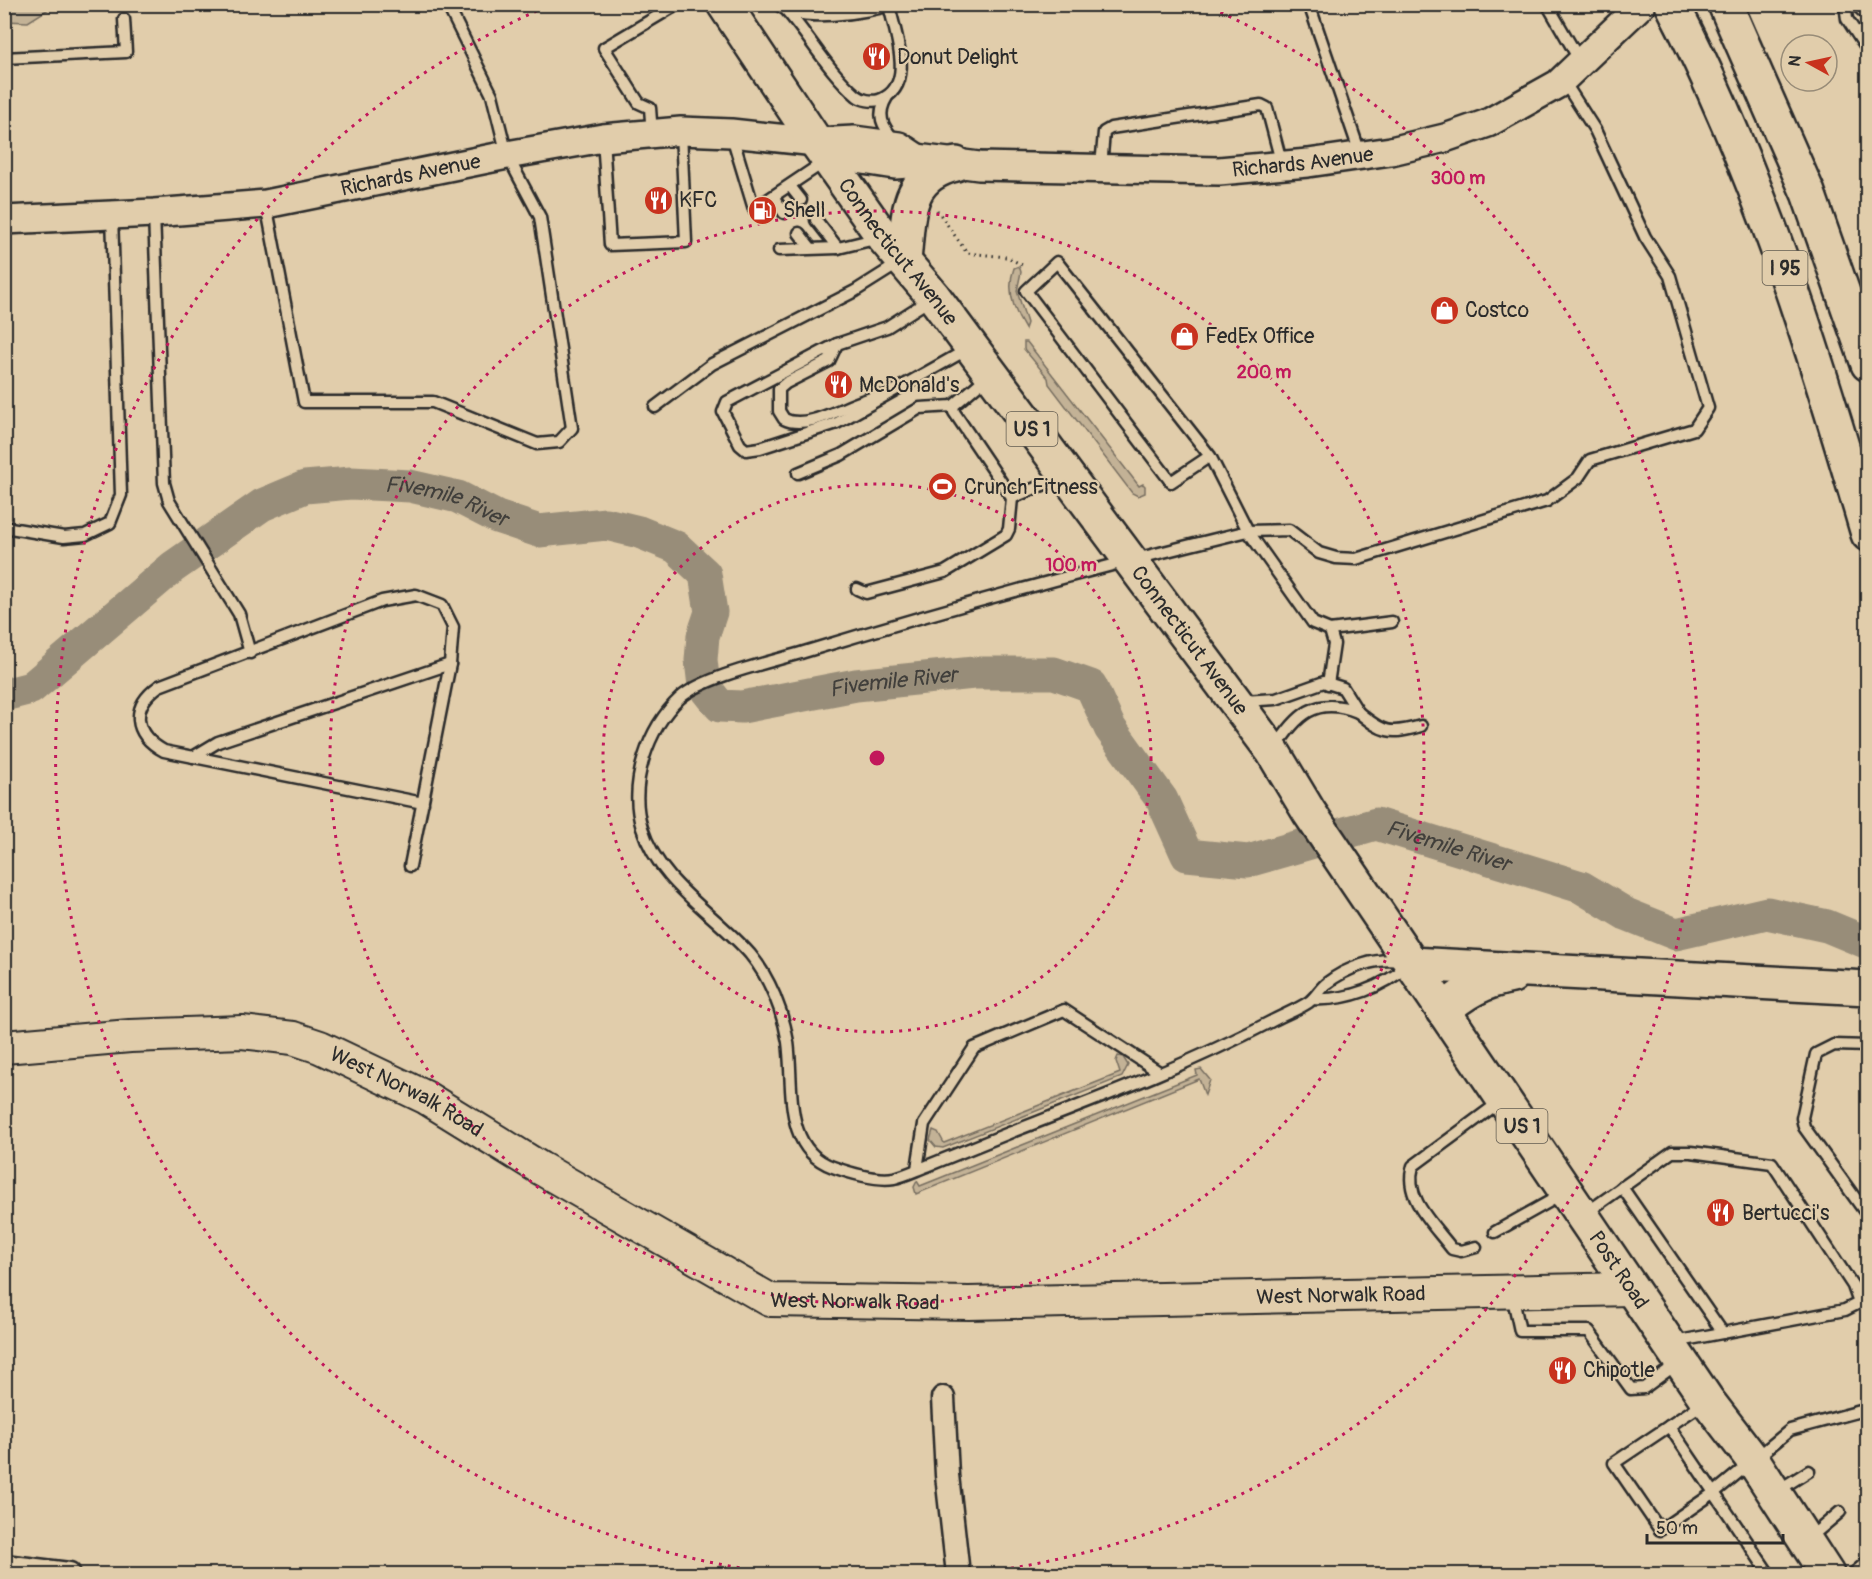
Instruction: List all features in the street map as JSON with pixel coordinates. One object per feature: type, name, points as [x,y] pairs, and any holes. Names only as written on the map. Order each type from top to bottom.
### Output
[{"type":"main road","name":"I 95","points":[[1725,4],[1808,193],[1868,364]]},
{"type":"main road","name":"Connecticut Avenue","points":[[731,7],[822,151],[894,249],[934,297],[1273,752],[1309,812],[1411,964]]},
{"type":"main road","name":"I 95","points":[[1674,8],[1743,160],[1791,284],[1868,534]]},
{"type":"main road","points":[[894,249],[915,192],[933,171],[956,164]]},
{"type":"main road","points":[[1411,964],[1868,988]]},
{"type":"main road","name":"Post Road","points":[[1411,964],[1630,1289],[1752,1460],[1827,1575]]},
{"type":"main road","points":[[1443,1011],[1471,989],[1496,979],[1568,971]]},
{"type":"main road","name":"West Norwalk Road","points":[[4,1047],[130,1036],[242,1032],[293,1038],[320,1047],[425,1097],[540,1168],[770,1300],[969,1303],[1630,1289]]},
{"type":"street","name":"Richards Avenue","points":[[4,220],[154,213],[266,204],[507,154],[603,138],[681,131],[731,133],[895,165],[907,164],[908,152],[956,164],[1219,171],[1361,156],[1445,138],[1488,123],[1571,70],[1642,4]]},
{"type":"street","points":[[943,1398],[947,1475],[958,1575]]},
{"type":"street","points":[[4,1566],[69,1575]]},
{"type":"lane","points":[[266,204],[304,402],[434,402],[537,444],[559,442],[572,428],[540,217],[507,154],[492,95],[447,4]]},
{"type":"lane","points":[[652,134],[650,108],[639,103],[604,48],[678,4]]},
{"type":"lane","points":[[1309,4],[1361,156]]},
{"type":"lane","points":[[1411,964],[1392,959],[1373,962],[1325,984],[1313,999],[1243,1036],[892,1179],[857,1174],[828,1165],[815,1157],[804,1145],[795,1122],[788,1040],[768,979],[753,957],[731,934],[668,876],[642,828],[638,809],[642,767],[655,729],[682,695],[722,676],[888,626],[1130,560],[1248,531],[1289,530],[1319,553],[1336,558],[1356,559],[1547,501],[1578,478],[1590,460],[1694,429],[1708,408],[1670,276],[1645,237],[1595,130],[1547,4]]},
{"type":"lane","points":[[1845,4],[1847,19],[1868,51]]},
{"type":"lane","points":[[1855,4],[1868,16]]},
{"type":"lane","points":[[782,8],[812,16],[880,9],[890,5],[902,69],[899,83],[880,107],[881,120],[884,129],[908,152]]},
{"type":"lane","points":[[782,8],[809,37],[833,73],[860,98],[875,101],[887,97]]},
{"type":"lane","points":[[4,58],[126,52],[124,19]]},
{"type":"lane","points":[[1101,167],[1104,132],[1111,128],[1261,105],[1267,108],[1282,165]]},
{"type":"lane","points":[[603,138],[610,245],[686,242],[681,131]]},
{"type":"lane","points":[[731,133],[754,209],[790,186],[822,151]]},
{"type":"lane","points":[[790,186],[801,200]]},
{"type":"lane","points":[[774,198],[784,213]]},
{"type":"lane","points":[[154,213],[164,483],[169,501],[239,614],[250,653]]},
{"type":"lane","points":[[4,527],[64,537],[85,535],[110,523],[122,495],[112,215]]},
{"type":"lane","points":[[816,220],[838,248]]},
{"type":"lane","points":[[799,233],[810,247]]},
{"type":"lane","points":[[778,250],[810,247],[894,249]]},
{"type":"lane","points":[[655,407],[712,364],[855,291],[894,249]]},
{"type":"lane","points":[[1210,456],[1172,482],[1026,291],[1057,262],[1210,456],[1248,531],[1313,623],[1330,630],[1392,622]]},
{"type":"lane","points":[[934,297],[887,327],[837,344],[727,402],[723,412],[740,445],[746,450],[760,448],[837,423],[971,347]]},
{"type":"lane","points":[[837,344],[828,361],[779,389],[779,411],[784,419],[804,423],[865,398],[888,395]]},
{"type":"lane","points":[[798,473],[841,455],[920,408],[953,406],[991,374]]},
{"type":"lane","points":[[857,589],[866,593],[945,572],[1006,535],[1009,529],[1012,498],[954,412],[953,406]]},
{"type":"lane","points":[[1012,498],[1067,475]]},
{"type":"lane","points":[[410,866],[423,802],[450,664],[453,627],[442,605],[416,595],[382,601],[159,686],[147,694],[141,705],[139,725],[144,737],[164,751],[423,802]]},
{"type":"lane","points":[[1328,684],[1334,644],[1330,630]]},
{"type":"lane","points":[[193,757],[218,742],[450,664]]},
{"type":"lane","points":[[1235,701],[1276,699],[1306,687],[1328,684],[1342,688],[1358,712],[1378,729],[1401,732],[1421,726]]},
{"type":"lane","points":[[1273,752],[1290,724],[1311,708],[1340,705],[1358,712]]},
{"type":"lane","points":[[1313,999],[1330,1000],[1348,996],[1398,975],[1411,964]]},
{"type":"lane","points":[[917,1169],[924,1124],[974,1048],[1064,1010],[1159,1072]]},
{"type":"lane","points":[[1868,1046],[1834,1045],[1816,1054],[1802,1118],[1804,1127],[1868,1216]]},
{"type":"lane","points":[[1476,1247],[1461,1251],[1452,1249],[1412,1194],[1409,1178],[1413,1166],[1504,1099]]},
{"type":"lane","points":[[1495,1232],[1622,1187],[1672,1152],[1691,1152],[1772,1163],[1853,1286],[1859,1303],[1845,1310],[1723,1333],[1674,1352],[1644,1388],[1631,1389],[1589,1331],[1520,1331],[1512,1291]]},
{"type":"lane","points":[[1622,1187],[1723,1333]]},
{"type":"lane","points":[[1707,1400],[1614,1463],[1660,1530],[1715,1492],[1790,1430],[1868,1409]]},
{"type":"lane","points":[[1669,1426],[1769,1575]]},
{"type":"lane","points":[[1774,1493],[1809,1471]]},
{"type":"lane","points":[[1804,1542],[1840,1512]]},
{"type":"lane","points":[[1853,1575],[1868,1562]]},
{"type":"path","points":[[935,208],[966,252],[1007,257],[1022,265]]},
{"type":"shaded area","points":[[4,5],[55,5],[28,22],[5,21]]},
{"type":"shaded area","points":[[1019,266],[1021,272],[1017,291],[1027,323],[1025,329],[1017,315],[1011,292],[1014,268]]},
{"type":"shaded area","points":[[1024,342],[1027,342],[1139,486],[1143,484],[1145,486],[1145,493],[1138,496],[1132,493],[1049,384],[1048,378],[1024,349]]},
{"type":"shaded area","points":[[1118,1056],[1123,1057],[1128,1065],[1122,1077],[943,1148],[936,1147],[930,1140],[933,1130],[938,1132],[944,1143],[1120,1073],[1116,1061]]},
{"type":"shaded area","points":[[1201,1069],[1210,1080],[1205,1095],[1199,1079],[916,1194],[914,1187],[917,1181],[920,1186],[1197,1075],[1196,1070]]},
{"type":"waterway","name":"Fivemile River","points":[[4,695],[31,688],[173,567],[262,505],[305,487],[351,483],[410,486],[458,497],[497,517],[539,531],[606,524],[639,532],[676,547],[705,574],[711,612],[703,636],[701,660],[704,686],[720,706],[742,707],[856,685],[974,673],[1054,673],[1091,686],[1110,728],[1162,800],[1187,855],[1248,861],[1376,824],[1581,887],[1626,914],[1676,934],[1767,913],[1827,926],[1868,943]]},
{"type":"place","name":"Donut Delight","points":[[876,57]]},
{"type":"place","name":"KFC","points":[[658,200]]},
{"type":"place","name":"Shell","points":[[762,210]]},
{"type":"place","name":"Costco","points":[[1444,310]]},
{"type":"place","name":"FedEx Office","points":[[1184,336]]},
{"type":"place","name":"McDonald's","points":[[838,385]]},
{"type":"place","name":"Crunch Fitness","points":[[943,487]]},
{"type":"place","name":"Bertucci's","points":[[1721,1213]]},
{"type":"place","name":"Chipotle","points":[[1562,1370]]}]
